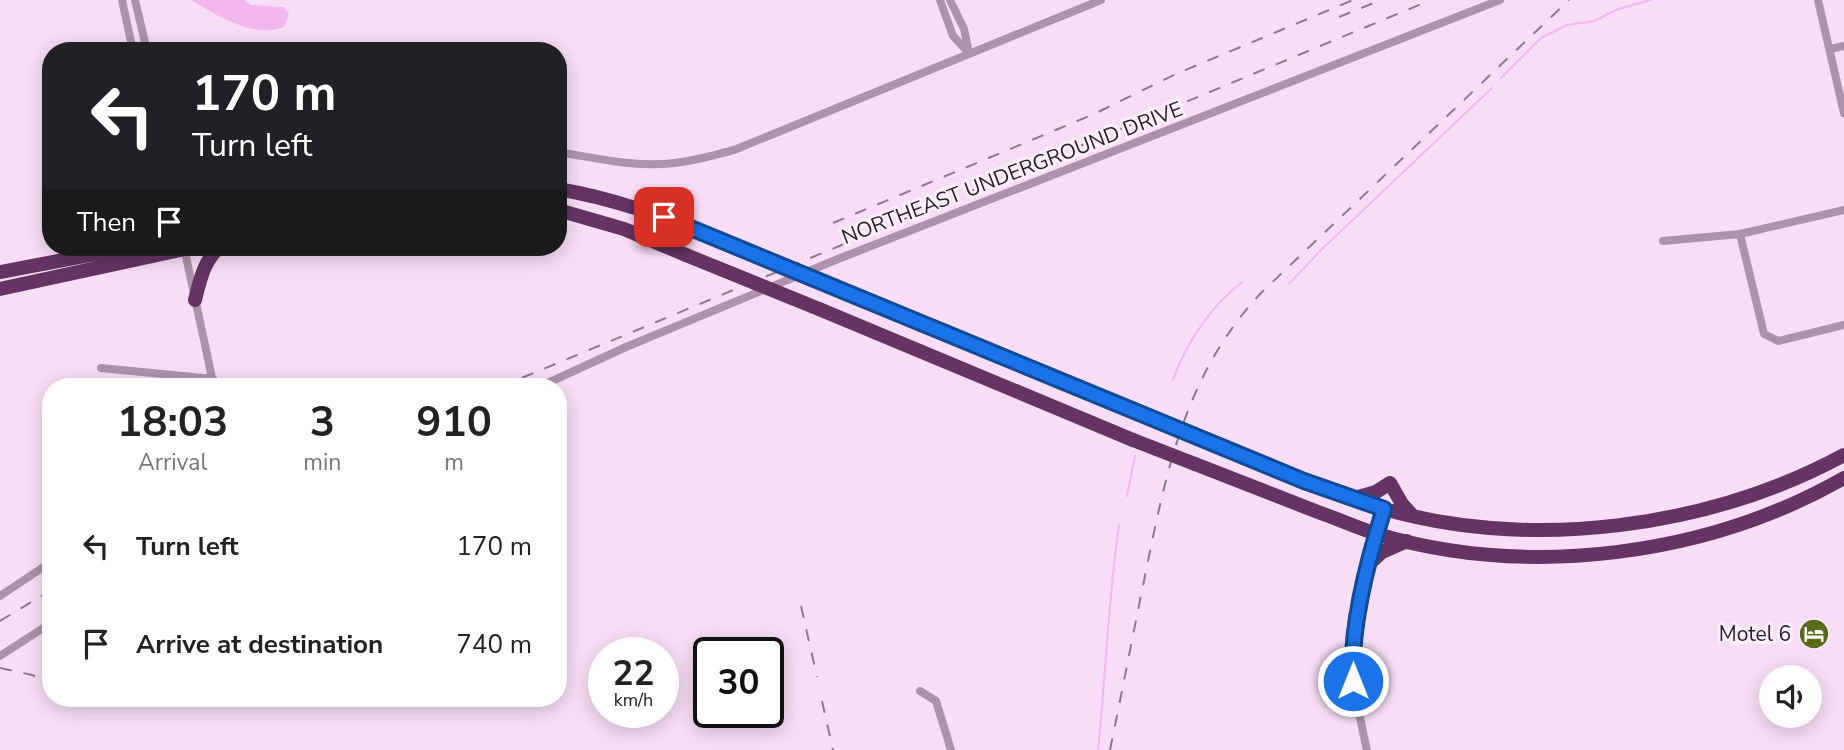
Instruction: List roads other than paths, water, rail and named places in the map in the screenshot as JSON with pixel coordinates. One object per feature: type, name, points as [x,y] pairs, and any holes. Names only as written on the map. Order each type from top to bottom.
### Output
[{"type":"highway","points":[[567,190],[597,195],[641,208],[1320,487],[1384,509],[1412,515],[1475,527],[1519,530],[1581,529],[1633,523],[1684,513],[1756,492],[1793,479],[1844,455]]},
{"type":"highway","points":[[567,213],[624,229],[1133,440],[1376,534],[1407,541],[1448,549],[1525,556],[1589,554],[1640,548],[1690,538],[1752,520],[1788,506],[1844,478]]},
{"type":"highway","points":[[0,272],[84,256]]},
{"type":"highway","points":[[0,289],[148,256]]},
{"type":"highway","points":[[195,300],[200,277],[211,256]]},
{"type":"highway","points":[[1354,499],[1376,492],[1390,483],[1412,515]]},
{"type":"highway","points":[[1370,563],[1382,552],[1407,541]]},
{"type":"street","points":[[122,0],[131,42]]},
{"type":"street","points":[[135,0],[145,42]]},
{"type":"street","points":[[940,0],[953,37],[969,54]]},
{"type":"street","points":[[950,0],[964,29],[969,54]]},
{"type":"street","points":[[567,154],[640,163],[671,164],[703,159],[734,150],[1101,0]]},
{"type":"street","name":"NORTHEAST UNDERGROUND DRIVE","points":[[559,378],[626,347],[838,259],[1500,0]]},
{"type":"street","points":[[1818,0],[1844,113]]},
{"type":"street","points":[[1830,49],[1844,46]]},
{"type":"street","points":[[1663,241],[1740,234],[1844,211]]},
{"type":"street","points":[[1740,234],[1764,334],[1778,341],[1844,325]]},
{"type":"street","points":[[189,256],[195,300],[213,378]]},
{"type":"street","points":[[101,368],[176,378]]},
{"type":"street","points":[[1367,750],[1354,692],[1354,634],[1384,509]]},
{"type":"street","points":[[0,596],[42,568]]},
{"type":"street","points":[[0,656],[42,629]]},
{"type":"street","points":[[920,691],[936,701],[951,750]]},
{"type":"waterway","points":[[1501,78],[1541,38],[1567,25],[1594,21],[1618,9],[1651,0]]},
{"type":"waterway","points":[[1289,284],[1321,250],[1492,88]]},
{"type":"waterway","points":[[1173,380],[1185,352],[1201,326],[1220,302],[1242,282]]},
{"type":"waterway","points":[[1127,496],[1135,456]]},
{"type":"waterway","points":[[1098,750],[1119,525]]},
{"type":"railway","points":[[833,223],[1094,114],[1176,74],[1353,0]]},
{"type":"railway","points":[[1339,17],[1381,0]]},
{"type":"railway","points":[[522,378],[1431,0]]},
{"type":"railway","points":[[1110,750],[1161,499],[1182,426],[1214,357],[1235,324],[1261,293],[1569,0]]},
{"type":"railway","points":[[0,621],[42,595]]},
{"type":"railway","points":[[801,606],[817,677]]},
{"type":"railway","points":[[0,668],[42,679]]},
{"type":"railway","points":[[822,701],[833,750]]},
{"type":"place","name":"Motel 6","points":[[1814,634]]}]
